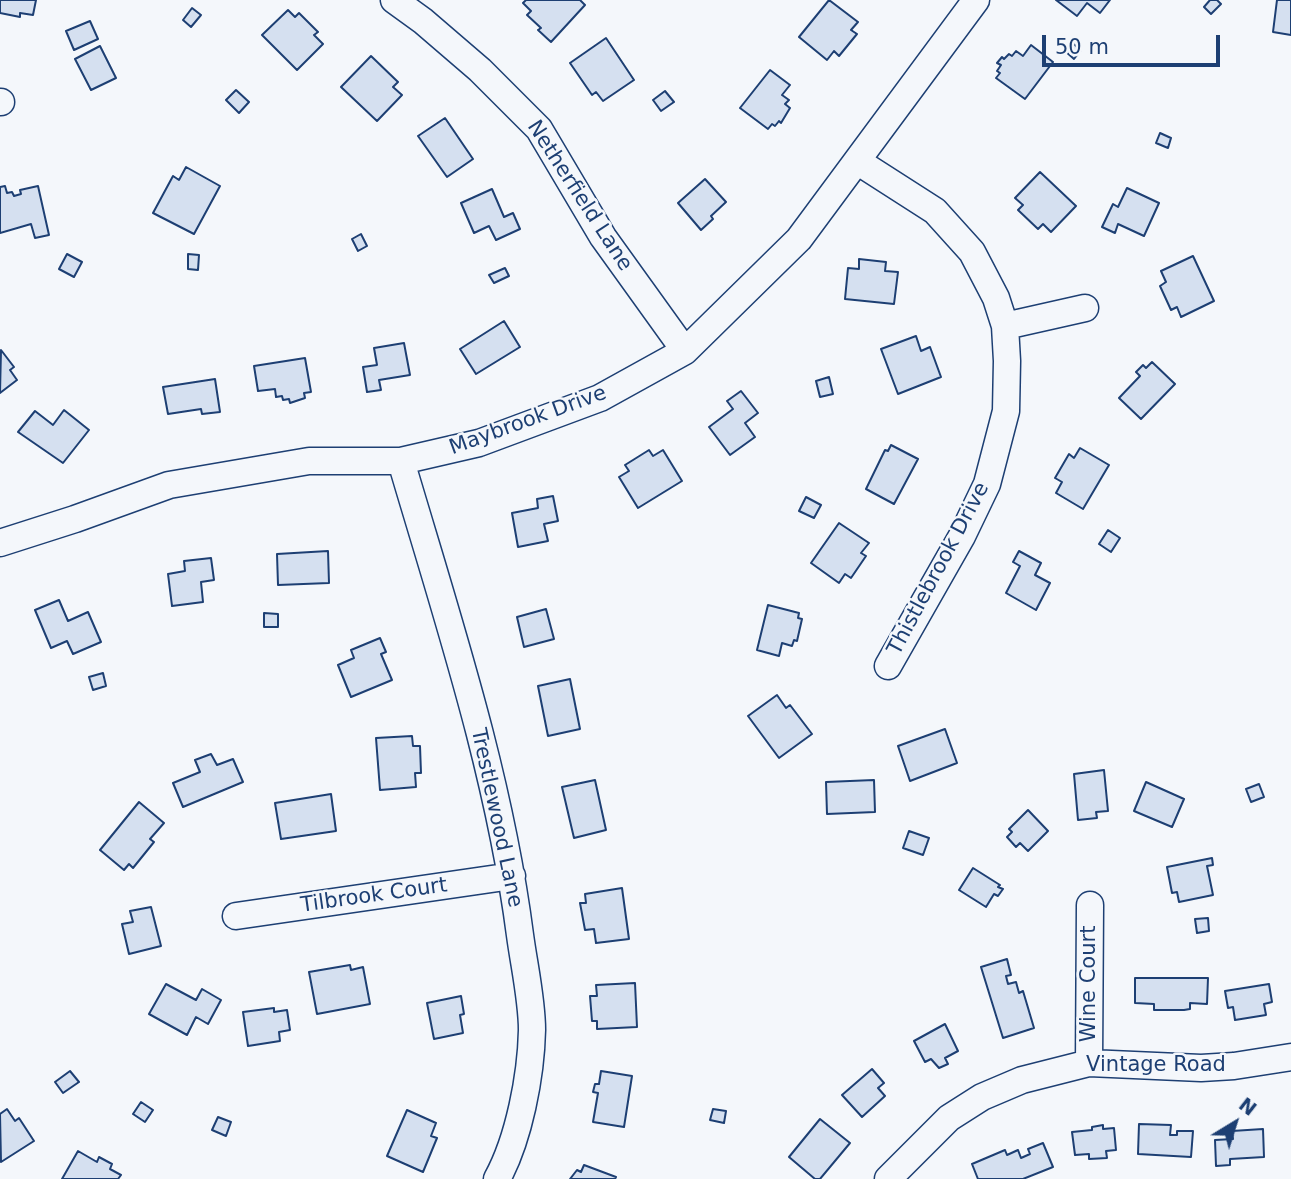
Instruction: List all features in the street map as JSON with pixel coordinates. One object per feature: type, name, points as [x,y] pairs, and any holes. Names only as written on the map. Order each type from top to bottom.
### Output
[{"type":"street","name":"Netherfield Lane","points":[[394,0],[480,70],[539,129],[603,236],[685,351]]},
{"type":"street","name":"Maybrook Drive","points":[[2,539],[75,519],[169,485],[309,461],[401,461],[479,443],[600,398],[685,351],[799,239],[976,0]]},
{"type":"street","name":"Thistlebrook Drive","points":[[857,161],[935,211],[972,252],[996,298],[1005,326],[1006,411],[987,484],[888,666]]},
{"type":"street","points":[[1005,326],[1086,308]]},
{"type":"street","name":"Trestlewood Lane","points":[[401,461],[466,681],[512,876],[532,1029],[523,1102],[508,1159],[497,1179]]},
{"type":"street","name":"Tilbrook Court","points":[[236,916],[512,876]]},
{"type":"street","name":"Wine Court","points":[[1089,1063],[1090,905]]},
{"type":"street","name":"Vintage Road","points":[[888,1179],[949,1118],[982,1097],[1023,1080],[1089,1063],[1200,1068],[1291,1057]]},
{"type":"building","points":[[0,0],[36,0],[33,15],[20,13],[20,17],[0,13]]},
{"type":"building","points":[[526,0],[580,0],[585,5],[551,42],[527,15],[531,11],[523,3]]},
{"type":"building","points":[[829,0],[858,22],[851,30],[857,34],[839,56],[834,51],[827,60],[799,37]]},
{"type":"building","points":[[1056,0],[1110,0],[1100,13],[1087,3],[1077,16]]},
{"type":"building","points":[[1210,0],[1217,0],[1221,4],[1211,14],[1204,7]]},
{"type":"building","points":[[1277,0],[1291,0],[1291,35],[1273,32]]},
{"type":"building","points":[[192,8],[201,15],[191,27],[183,20]]},
{"type":"building","points":[[288,10],[295,17],[299,13],[318,32],[314,35],[323,44],[297,70],[262,35]]},
{"type":"building","points":[[90,21],[98,39],[74,50],[66,31]]},
{"type":"building","points":[[606,38],[634,80],[603,101],[596,92],[592,95],[570,63]]},
{"type":"building","points":[[1071,42],[1081,50],[1074,59],[1065,51]]},
{"type":"building","points":[[1031,45],[1053,62],[1025,99],[996,78],[1001,65],[997,63],[1002,57],[1004,59],[1009,54],[1012,56],[1016,51],[1023,56]]},
{"type":"building","points":[[100,46],[116,78],[91,90],[75,59]]},
{"type":"building","points":[[371,56],[398,82],[393,87],[402,95],[377,121],[341,87]]},
{"type":"building","points":[[770,70],[790,85],[782,95],[789,100],[785,104],[790,108],[781,123],[779,121],[775,126],[772,124],[768,129],[740,108]]},
{"type":"building","points":[[236,90],[249,102],[239,113],[226,100]]},
{"type":"building","points":[[665,91],[674,102],[661,111],[653,100]]},
{"type":"building","points":[[445,118],[473,159],[447,177],[418,136]]},
{"type":"building","points":[[1160,133],[1171,138],[1168,148],[1156,143]]},
{"type":"building","points":[[186,167],[220,186],[194,234],[153,213],[173,176],[179,180]]},
{"type":"building","points":[[1040,172],[1076,206],[1051,232],[1043,224],[1038,229],[1018,210],[1023,205],[1015,198]]},
{"type":"building","points":[[705,179],[726,202],[701,230],[678,203]]},
{"type":"building","points":[[5,186],[7,193],[12,192],[14,196],[21,194],[20,190],[38,186],[49,235],[35,238],[31,224],[0,233],[0,187]]},
{"type":"building","points":[[1127,188],[1159,203],[1144,236],[1118,224],[1115,233],[1102,227],[1113,204],[1118,207]]},
{"type":"building","points":[[492,189],[504,217],[513,213],[520,229],[496,240],[489,226],[474,233],[461,203]]},
{"type":"building","points":[[361,234],[367,246],[358,251],[352,239]]},
{"type":"building","points":[[67,254],[82,262],[74,277],[59,269]]},
{"type":"building","points":[[188,254],[199,255],[198,270],[188,269]]},
{"type":"building","points":[[1193,256],[1214,301],[1181,317],[1177,307],[1171,310],[1160,286],[1166,282],[1161,271]]},
{"type":"building","points":[[859,259],[886,262],[885,271],[898,272],[894,304],[845,299],[848,268],[859,269]]},
{"type":"building","points":[[505,268],[509,276],[494,283],[489,275]]},
{"type":"building","points":[[504,321],[520,347],[476,374],[460,349]]},
{"type":"building","points":[[916,336],[921,351],[930,347],[941,377],[898,394],[881,349]]},
{"type":"building","points":[[404,343],[410,375],[379,380],[381,390],[367,392],[363,367],[377,365],[374,348]]},
{"type":"building","points":[[1,350],[14,367],[10,370],[17,380],[0,393]]},
{"type":"building","points":[[305,358],[311,392],[304,393],[305,398],[290,403],[289,399],[283,400],[282,396],[276,397],[275,389],[258,391],[254,366]]},
{"type":"building","points":[[1152,362],[1175,384],[1141,419],[1119,398],[1140,376],[1136,372],[1143,365],[1146,368]]},
{"type":"building","points":[[829,377],[833,394],[820,397],[816,381]]},
{"type":"building","points":[[215,379],[220,412],[202,414],[201,409],[168,414],[163,387]]},
{"type":"building","points":[[741,391],[758,413],[745,423],[755,437],[730,455],[709,427],[733,409],[727,401]]},
{"type":"building","points":[[64,410],[89,430],[63,463],[18,432],[35,411],[53,425]]},
{"type":"building","points":[[891,445],[918,459],[894,504],[866,489],[885,450],[888,451]]},
{"type":"building","points":[[1080,448],[1109,465],[1083,509],[1056,493],[1062,482],[1055,478],[1069,454],[1074,458]]},
{"type":"building","points":[[649,450],[653,456],[663,450],[682,481],[638,508],[619,477],[629,471],[625,465]]},
{"type":"building","points":[[553,496],[558,521],[544,524],[548,541],[518,547],[512,513],[538,508],[537,499]]},
{"type":"building","points":[[806,497],[821,505],[814,518],[799,511]]},
{"type":"building","points":[[839,523],[869,543],[861,553],[866,556],[851,578],[845,574],[839,583],[811,563]]},
{"type":"building","points":[[1108,530],[1120,538],[1111,552],[1099,544]]},
{"type":"building","points":[[328,551],[329,583],[278,585],[277,554]]},
{"type":"building","points":[[1019,551],[1041,563],[1035,575],[1050,583],[1036,610],[1006,593],[1020,566],[1013,562]]},
{"type":"building","points":[[211,558],[214,580],[201,582],[203,602],[172,606],[168,574],[185,571],[184,561]]},
{"type":"building","points":[[59,600],[68,621],[88,612],[101,642],[73,654],[67,641],[51,648],[35,610]]},
{"type":"building","points":[[768,605],[799,613],[798,618],[802,619],[797,641],[794,640],[792,646],[782,643],[779,656],[757,650]]},
{"type":"building","points":[[546,609],[554,639],[524,647],[517,617]]},
{"type":"building","points":[[264,613],[278,614],[278,627],[264,627]]},
{"type":"building","points":[[380,638],[386,652],[381,654],[392,680],[351,697],[338,665],[354,658],[351,650]]},
{"type":"building","points":[[103,673],[106,686],[93,690],[89,677]]},
{"type":"building","points":[[570,679],[580,729],[548,736],[538,686]]},
{"type":"building","points":[[777,695],[786,708],[790,705],[812,734],[779,758],[748,716]]},
{"type":"building","points":[[945,729],[957,763],[910,781],[898,746]]},
{"type":"building","points":[[412,736],[413,746],[420,746],[421,773],[415,773],[416,787],[380,790],[376,738]]},
{"type":"building","points":[[211,754],[217,765],[233,759],[243,782],[183,807],[173,783],[200,772],[195,760]]},
{"type":"building","points":[[1104,770],[1108,811],[1096,812],[1097,818],[1078,820],[1074,774]]},
{"type":"building","points":[[595,780],[606,830],[574,838],[562,787]]},
{"type":"building","points":[[874,780],[875,812],[827,814],[826,782]]},
{"type":"building","points":[[1146,782],[1184,799],[1172,827],[1134,811]]},
{"type":"building","points":[[1259,784],[1264,797],[1251,802],[1246,789]]},
{"type":"building","points":[[331,794],[336,831],[281,839],[275,803]]},
{"type":"building","points":[[139,802],[164,823],[150,839],[154,842],[133,868],[129,864],[124,870],[100,850]]},
{"type":"building","points":[[1028,810],[1048,831],[1028,851],[1020,843],[1016,847],[1007,837],[1012,832],[1009,829]]},
{"type":"building","points":[[909,831],[929,838],[923,855],[903,848]]},
{"type":"building","points":[[1212,858],[1213,865],[1207,866],[1213,895],[1179,902],[1177,892],[1172,893],[1167,867]]},
{"type":"building","points":[[973,868],[1003,889],[998,896],[994,894],[986,907],[959,890]]},
{"type":"building","points":[[622,888],[629,939],[596,943],[594,929],[585,930],[580,903],[586,903],[585,894]]},
{"type":"building","points":[[151,907],[161,946],[129,954],[122,924],[133,922],[130,911]]},
{"type":"building","points":[[1208,918],[1209,931],[1197,933],[1195,919]]},
{"type":"building","points":[[1007,959],[1011,975],[1006,976],[1008,984],[1016,982],[1019,993],[1023,991],[1034,1028],[1003,1038],[981,967]]},
{"type":"building","points":[[350,965],[351,970],[363,967],[370,1004],[317,1014],[309,972]]},
{"type":"building","points":[[1135,978],[1208,978],[1207,1004],[1190,1003],[1190,1009],[1184,1010],[1154,1010],[1154,1004],[1135,1003]]},
{"type":"building","points":[[635,983],[637,1027],[597,1029],[597,1021],[592,1021],[590,996],[597,996],[596,985]]},
{"type":"building","points":[[166,984],[196,1000],[202,989],[221,1000],[208,1024],[196,1017],[187,1035],[149,1014]]},
{"type":"building","points":[[1269,984],[1272,1002],[1264,1004],[1266,1015],[1235,1020],[1233,1007],[1228,1008],[1225,991]]},
{"type":"building","points":[[461,996],[463,1033],[434,1039],[427,1003]]},
{"type":"building","points":[[274,1008],[274,1012],[287,1010],[290,1030],[279,1032],[280,1041],[248,1046],[243,1012]]},
{"type":"building","points":[[945,1024],[958,1051],[945,1058],[948,1064],[939,1068],[931,1059],[925,1062],[914,1041]]},
{"type":"building","points":[[872,1069],[884,1083],[878,1088],[885,1096],[862,1117],[842,1095]]},
{"type":"building","points":[[70,1071],[79,1082],[63,1093],[55,1082]]},
{"type":"building","points":[[601,1071],[632,1076],[624,1127],[593,1122],[598,1093],[593,1092],[595,1084],[599,1084]]},
{"type":"building","points":[[141,1102],[153,1110],[145,1122],[133,1114]]},
{"type":"building","points":[[7,1109],[15,1121],[19,1118],[34,1141],[1,1162],[0,1114]]},
{"type":"building","points":[[713,1109],[726,1111],[724,1123],[710,1120]]},
{"type":"building","points":[[407,1110],[436,1123],[431,1136],[437,1138],[423,1172],[387,1156]]},
{"type":"building","points":[[218,1117],[231,1122],[226,1136],[212,1130]]},
{"type":"building","points":[[820,1119],[850,1143],[820,1179],[815,1179],[789,1157]]},
{"type":"building","points":[[1139,1124],[1171,1125],[1170,1135],[1177,1135],[1177,1131],[1193,1131],[1191,1157],[1138,1154]]},
{"type":"building","points":[[1103,1125],[1103,1129],[1114,1128],[1116,1150],[1106,1151],[1107,1158],[1089,1159],[1089,1154],[1075,1155],[1072,1132],[1092,1130],[1092,1127]]},
{"type":"building","points":[[1263,1129],[1264,1157],[1230,1159],[1230,1165],[1216,1166],[1215,1140],[1233,1139],[1232,1131]]},
{"type":"building","points":[[1043,1143],[1053,1167],[1023,1179],[978,1179],[972,1164],[1005,1150],[1007,1155],[1018,1150],[1021,1158],[1030,1154],[1028,1149]]},
{"type":"building","points":[[78,1151],[97,1162],[99,1157],[112,1164],[110,1169],[121,1175],[118,1179],[62,1179]]},
{"type":"building","points":[[584,1165],[616,1177],[570,1179],[577,1170],[581,1172]]}]
